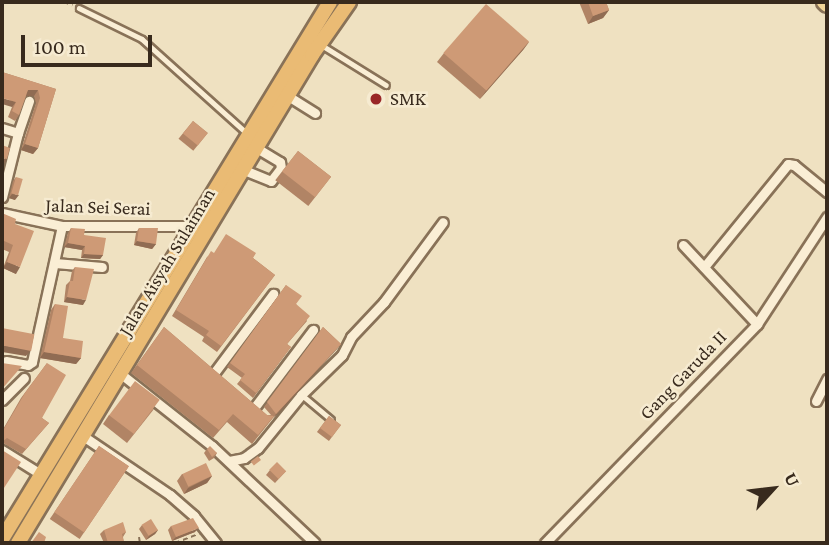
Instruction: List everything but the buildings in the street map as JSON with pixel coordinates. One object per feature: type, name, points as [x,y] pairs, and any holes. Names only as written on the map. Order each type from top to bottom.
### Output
[{"type":"highway","name":"Jalan Aisyah Sulaiman","points":[[18,543],[121,374],[158,327],[288,96],[330,2]]},
{"type":"highway","name":"Jalan Aisyah Sulaiman","points":[[2,539],[249,134],[349,2]]},
{"type":"street","points":[[288,96],[315,113]]},
{"type":"street","points":[[2,197],[29,101]]},
{"type":"street","points":[[2,128],[18,133]]},
{"type":"street","points":[[244,170],[271,181],[281,168],[280,162],[257,148]]},
{"type":"street","points":[[704,267],[789,164],[827,192]]},
{"type":"street","name":"Jalan Sei Serai","points":[[2,213],[62,226],[194,226]]},
{"type":"street","name":"Gang Garuda II","points":[[545,543],[757,324],[827,217]]},
{"type":"street","points":[[229,461],[244,458],[253,452],[301,395],[342,355],[351,338],[383,302],[443,222]]},
{"type":"street","points":[[6,361],[28,365],[32,362],[62,226]]},
{"type":"street","points":[[683,245],[757,324]]},
{"type":"street","points":[[55,263],[102,267]]},
{"type":"street","points":[[214,373],[273,294]]},
{"type":"street","points":[[244,399],[257,410],[313,330]]},
{"type":"street","points":[[204,365],[224,382]]},
{"type":"street","points":[[121,374],[229,461],[315,543]]},
{"type":"street","points":[[2,400],[24,378]]},
{"type":"street","points":[[816,401],[827,379]]},
{"type":"street","points":[[83,436],[170,495],[216,543]]},
{"type":"street","points":[[2,450],[42,475]]},
{"type":"lane","points":[[79,8],[142,38],[249,134]]},
{"type":"lane","points":[[311,49],[386,85]]},
{"type":"lane","points":[[301,395],[331,419]]},
{"type":"path","points":[[64,2],[79,8]]},
{"type":"path","points":[[175,543],[206,531]]},
{"type":"path","points":[[139,537],[140,543]]},
{"type":"place","name":"SMK","points":[[376,99]]}]
